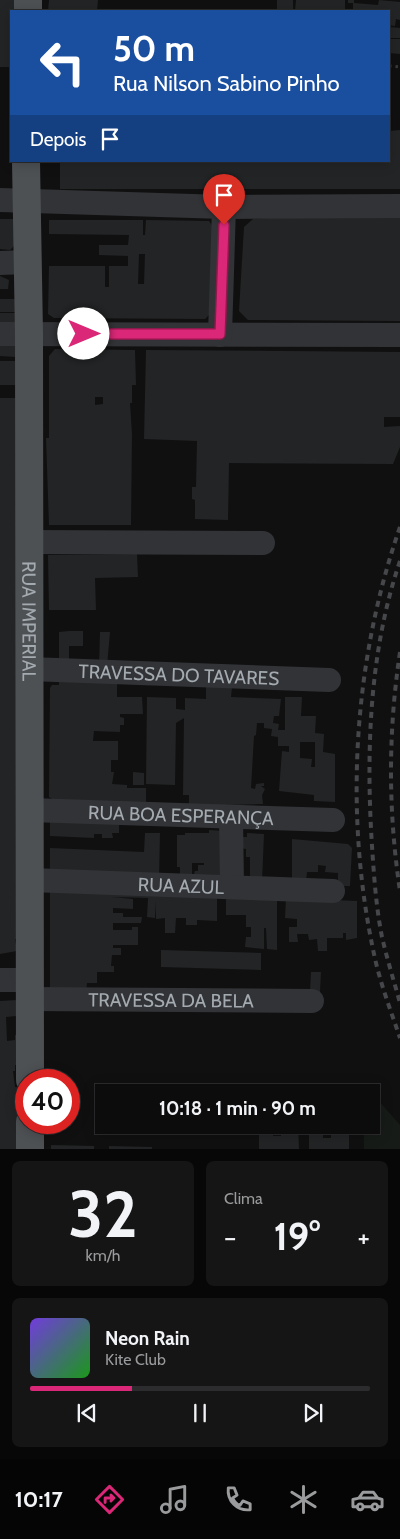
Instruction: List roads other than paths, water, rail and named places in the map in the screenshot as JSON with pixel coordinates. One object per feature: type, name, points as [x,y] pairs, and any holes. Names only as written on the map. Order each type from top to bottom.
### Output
[{"type":"main road","name":"RUA IMPERIAL","points":[[26,162],[12,200],[27,262],[29,334],[30,1069]]},
{"type":"main road","points":[[30,1134],[30,1149]]},
{"type":"street","points":[[12,200],[224,207],[400,206]]},
{"type":"street","points":[[220,334],[224,207]]},
{"type":"street","points":[[0,263],[27,262]]},
{"type":"street","points":[[0,334],[400,335]]},
{"type":"street","points":[[29,542],[263,542]]},
{"type":"street","name":"TRAVESSA DO TAVARES","points":[[30,669],[329,680]]},
{"type":"street","name":"RUA BOA ESPERANÇA","points":[[30,810],[333,820]]},
{"type":"street","points":[[231,818],[232,886]]},
{"type":"street","name":"RUA AZUL","points":[[30,880],[333,891]]},
{"type":"street","name":"TRAVESSA DA BELA","points":[[0,980],[30,989],[312,1001]]},
{"type":"railway","points":[[400,527],[384,578],[372,631],[363,685],[358,739],[357,793],[359,848],[374,954],[400,1038]]},
{"type":"railway","points":[[400,561],[390,596],[376,666],[372,702],[369,775],[374,880],[378,914],[382,937],[400,1003]]},
{"type":"railway","points":[[400,652],[393,712],[391,772],[393,831],[400,891]]}]
